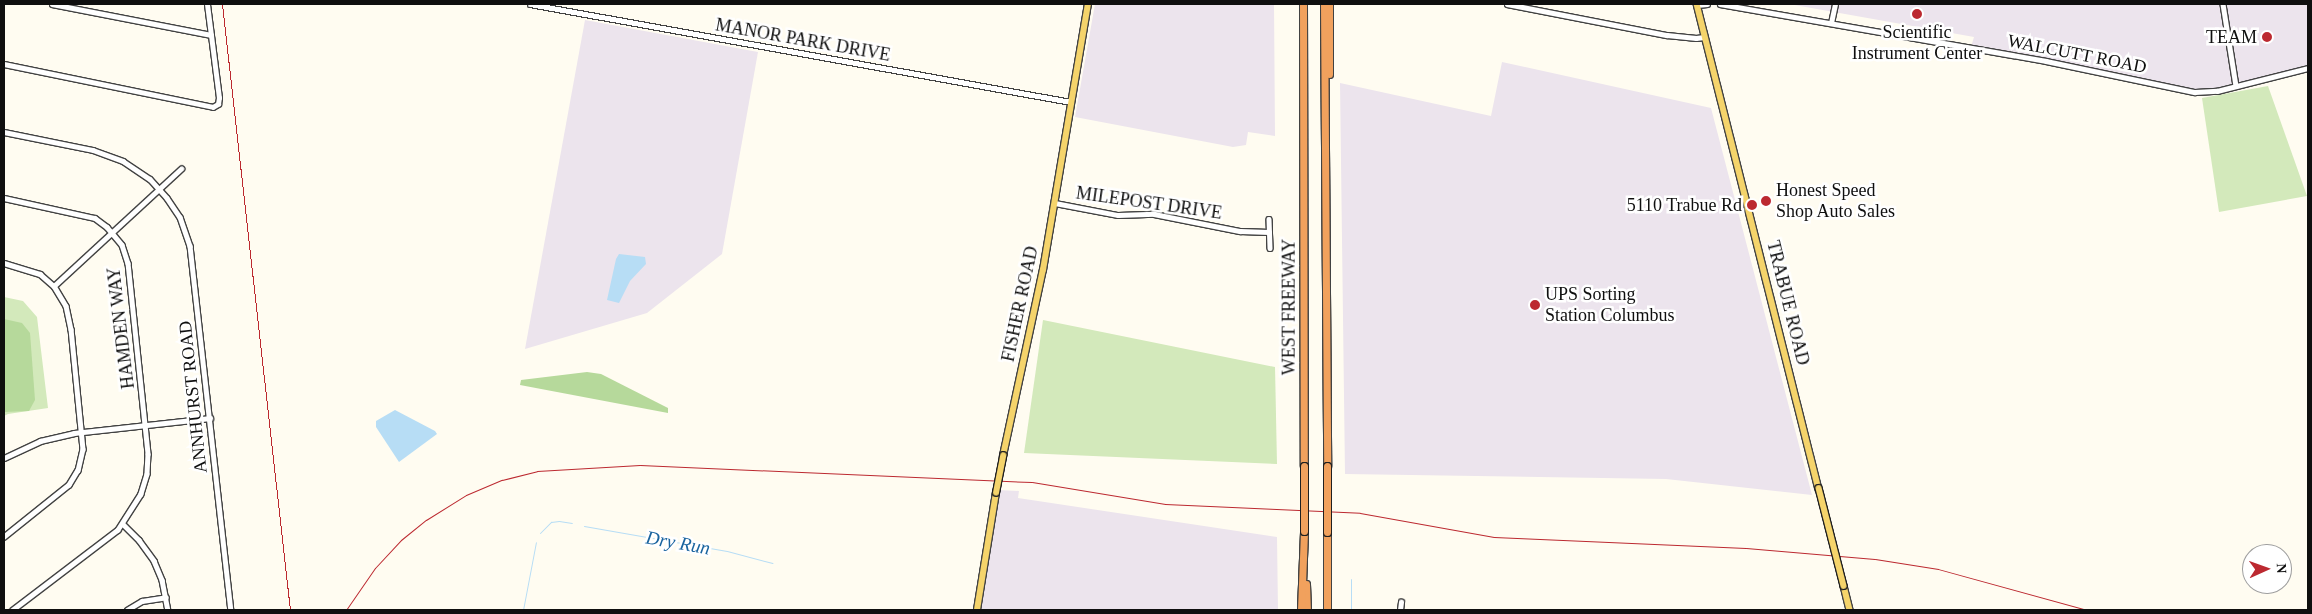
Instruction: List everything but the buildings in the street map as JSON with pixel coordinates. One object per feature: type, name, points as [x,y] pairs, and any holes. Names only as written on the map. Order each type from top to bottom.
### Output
[{"type":"highway","name":"WEST FREEWAY","points":[[1303,4],[1304,531],[1307,610]]},
{"type":"highway","points":[[1324,4],[1327,610]]},
{"type":"highway","points":[[1326,137],[1329,90],[1329,4]]},
{"type":"highway","points":[[1301,610],[1304,531]]},
{"type":"main road","name":"FISHER ROAD","points":[[977,610],[1003,456],[1055,203],[1088,4]]},
{"type":"main road","name":"TRABUE ROAD","points":[[1697,5],[1850,610]]},
{"type":"street","points":[[52,4],[211,35]]},
{"type":"street","points":[[4,64],[209,107],[216,106],[219,98],[207,4]]},
{"type":"street","name":"MANOR PARK DRIVE","points":[[530,4],[1071,102]]},
{"type":"street","points":[[1507,4],[1667,35],[1704,37]]},
{"type":"street","points":[[1697,5],[1707,4]]},
{"type":"street","name":"WALCUTT ROAD","points":[[1720,4],[2046,61],[2195,92],[2217,91],[2308,68]]},
{"type":"street","points":[[1831,23],[1835,4]]},
{"type":"street","points":[[2223,4],[2236,86]]},
{"type":"street","name":"ANNHURST ROAD","points":[[4,132],[108,155],[133,166],[160,189],[180,217],[190,246],[231,610]]},
{"type":"street","points":[[54,286],[181,169]]},
{"type":"street","points":[[4,198],[85,215],[100,222],[112,232]]},
{"type":"street","name":"MILEPOST DRIVE","points":[[1055,203],[1118,214],[1154,214],[1240,231],[1270,232]]},
{"type":"street","points":[[1269,219],[1270,248]]},
{"type":"street","name":"HAMDEN WAY","points":[[13,610],[96,548],[123,524],[137,502],[144,486],[148,454],[146,425],[128,263],[122,246],[112,232]]},
{"type":"street","points":[[4,263],[34,270],[54,286],[66,306],[69,316],[82,432],[81,463],[69,485],[4,537]]},
{"type":"street","points":[[4,458],[40,441],[82,432],[210,418]]},
{"type":"street","points":[[123,524],[139,540],[154,561],[166,597],[168,610]]},
{"type":"street","points":[[127,610],[142,601],[166,597]]},
{"type":"street","points":[[1400,610],[1401,602]]},
{"type":"shaded area","points":[[1095,4],[1274,4],[1275,136],[1248,132],[1246,145],[1233,147],[1075,117]]},
{"type":"shaded area","points":[[1789,4],[2308,4],[2308,68],[2202,92],[1971,47],[1974,37]]},
{"type":"shaded area","points":[[585,20],[758,52],[722,254],[647,313],[525,349]]},
{"type":"shaded area","points":[[1502,62],[1711,108],[1812,495],[1666,479],[1345,474],[1340,83],[1491,116]]},
{"type":"shaded area","points":[[997,490],[1019,491],[1018,498],[1277,537],[1278,610],[977,610]]},
{"type":"green space","points":[[2268,86],[2307,196],[2219,212],[2202,98]]},
{"type":"green space","points":[[4,297],[23,301],[37,317],[48,408],[4,416]]},
{"type":"green space","points":[[4,319],[22,323],[30,333],[35,400],[29,411],[4,412]]},
{"type":"green space","points":[[1043,320],[1275,367],[1277,464],[1024,453]]},
{"type":"green space","points":[[587,372],[601,374],[668,408],[668,413],[520,385],[521,380]]},
{"type":"water","points":[[619,254],[645,257],[646,264],[630,281],[619,303],[607,300],[616,259]]},
{"type":"water","points":[[395,410],[435,431],[437,434],[399,462],[376,427],[376,421]]},
{"type":"waterway","name":"Dry Run","points":[[540,533],[551,522],[572,523]]},
{"type":"waterway","name":"Dry Run","points":[[584,526],[727,551],[772,563]]},
{"type":"waterway","name":"Dry Run","points":[[523,610],[536,542]]},
{"type":"waterway","points":[[1351,579],[1351,610]]},
{"type":"railway","points":[[222,4],[290,610]]},
{"type":"railway","points":[[346,610],[375,568],[401,540],[426,520],[466,495],[502,480],[537,471],[640,465],[1032,482],[1165,504],[1360,513],[1494,537],[1746,548],[1875,559],[1938,569],[2087,610]]},
{"type":"place","name":"Scientific Instrument Center","points":[[1917,14]]},
{"type":"place","name":"TEAM","points":[[2267,37]]},
{"type":"place","name":"Honest Speed Shop Auto Sales","points":[[1766,201]]},
{"type":"place","name":"5110 Trabue Rd","points":[[1752,205]]},
{"type":"place","name":"UPS Sorting Station Columbus","points":[[1535,305]]}]
